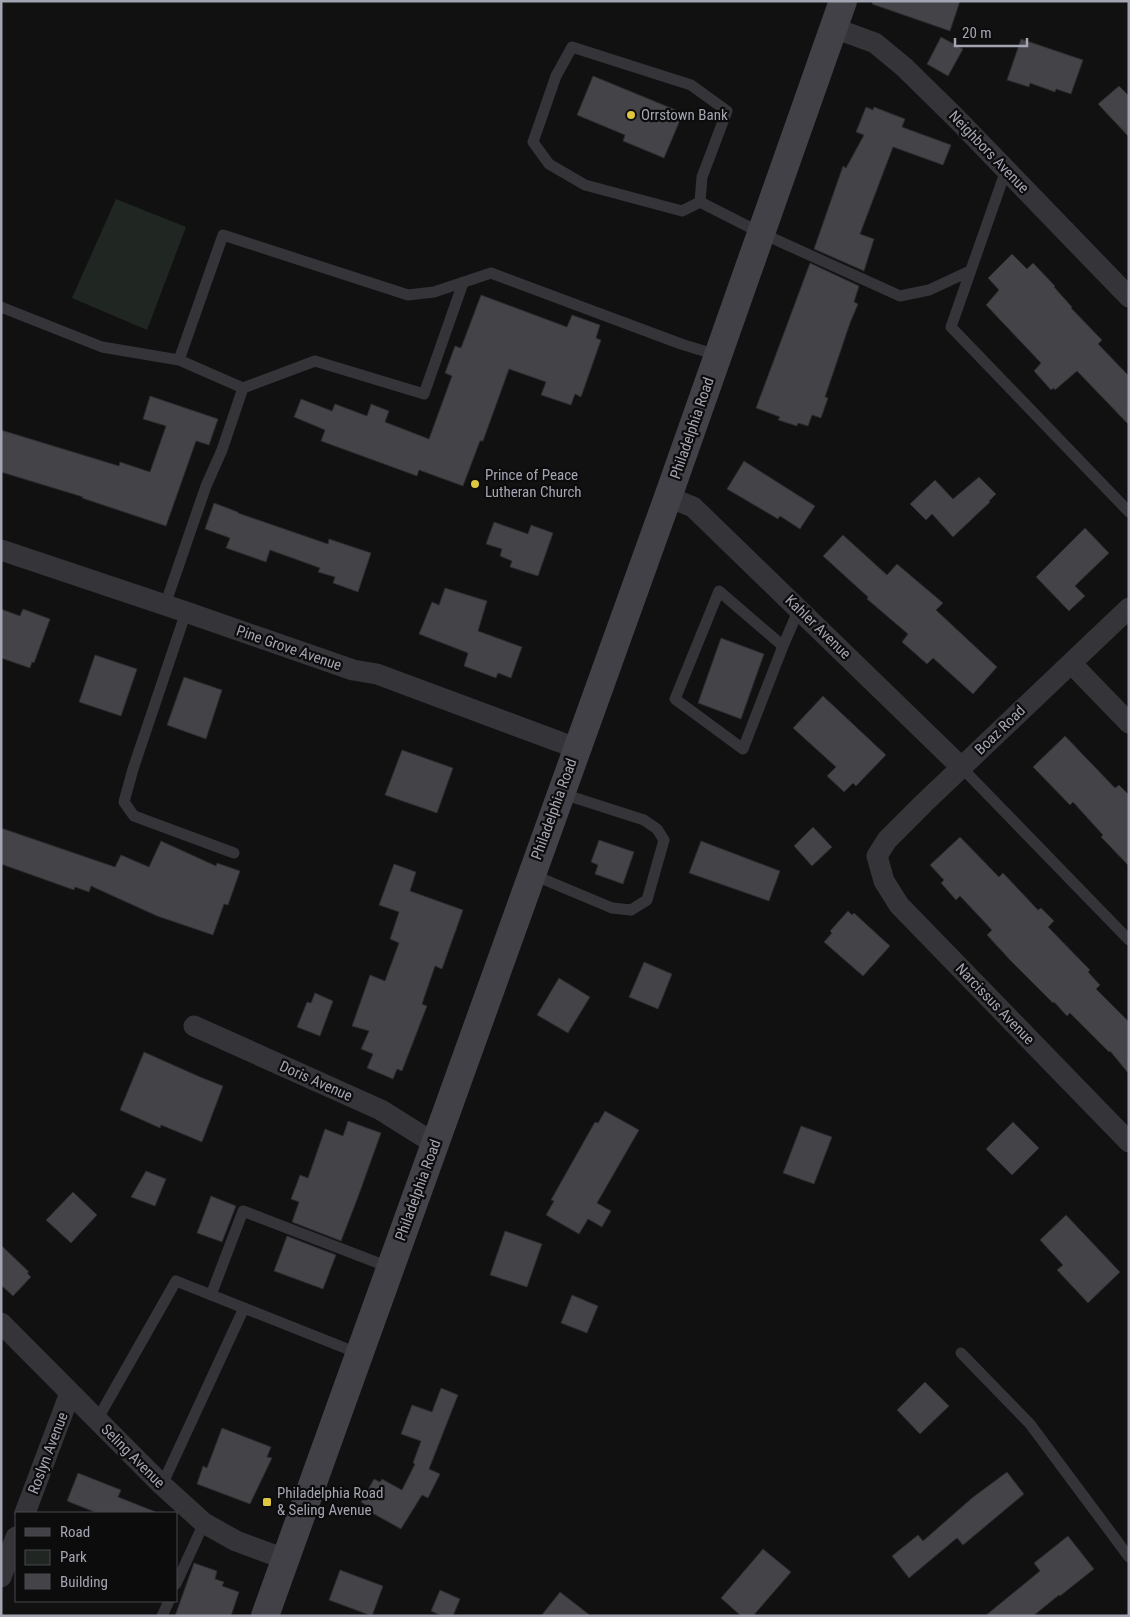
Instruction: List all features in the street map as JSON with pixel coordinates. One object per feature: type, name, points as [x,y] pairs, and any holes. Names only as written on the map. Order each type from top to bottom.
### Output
[{"type":"main road","name":"Philadelphia Road","points":[[265,1616],[576,748],[668,497],[843,1]]},
{"type":"street","name":"Neighbors Avenue","points":[[834,28],[875,43],[904,66],[1129,297]]},
{"type":"street","name":"Kahler Avenue","points":[[668,497],[693,507],[961,767]]},
{"type":"street","name":"Pine Grove Avenue","points":[[1,550],[353,670],[377,674],[576,748]]},
{"type":"street","name":"Boaz Road","points":[[877,856],[887,840],[961,767],[1129,608]]},
{"type":"street","points":[[1071,663],[1129,723]]},
{"type":"street","name":"Narcissus Avenue","points":[[877,856],[884,881],[900,905],[1129,1142]]},
{"type":"street","name":"Doris Avenue","points":[[194,1026],[381,1110],[435,1144]]},
{"type":"street","name":"Seling Avenue","points":[[1,1322],[162,1485],[204,1523],[236,1541],[286,1559]]},
{"type":"street","name":"Roslyn Avenue","points":[[25,1512],[70,1393]]},
{"type":"street","points":[[1,1577],[15,1540]]},
{"type":"lane","points":[[572,47],[692,85],[727,111],[702,177],[700,202],[682,211],[585,185],[550,164],[533,142],[556,76],[572,47]]},
{"type":"lane","points":[[1006,170],[951,327],[1129,512]]},
{"type":"lane","points":[[700,202],[761,233],[900,296],[929,290],[970,271]]},
{"type":"lane","points":[[179,360],[223,236],[408,294],[434,292],[491,273],[681,344],[717,355]]},
{"type":"lane","points":[[1,307],[102,347],[179,360],[243,388],[315,361],[424,394],[463,283]]},
{"type":"lane","points":[[166,605],[206,486],[222,450],[243,388]]},
{"type":"lane","points":[[783,646],[719,590],[675,699],[742,749],[799,609]]},
{"type":"lane","points":[[186,612],[133,769],[124,802],[134,816],[234,853]]},
{"type":"lane","points":[[961,767],[1129,940]]},
{"type":"lane","points":[[531,874],[612,908],[631,910],[647,900],[664,840],[658,829],[644,820],[560,793]]},
{"type":"lane","points":[[211,1295],[243,1212],[391,1268]]},
{"type":"lane","points":[[97,1420],[176,1280],[360,1354]]},
{"type":"lane","points":[[162,1485],[244,1308]]},
{"type":"lane","points":[[961,1353],[1030,1424],[1129,1557]]},
{"type":"lane","points":[[178,1580],[204,1523]]},
{"type":"lane","points":[[162,1616],[169,1602]]},
{"type":"green space","points":[[116,199],[186,227],[147,330],[72,298]]},
{"type":"building","points":[[873,1],[960,1],[950,31],[872,4]]},
{"type":"building","points":[[941,37],[963,49],[948,76],[927,64]]},
{"type":"building","points":[[1021,39],[1083,60],[1071,94],[1056,89],[1055,92],[1030,83],[1029,87],[1007,80]]},
{"type":"building","points":[[593,76],[683,113],[664,158],[623,141],[625,135],[577,115]]},
{"type":"building","points":[[1119,86],[1129,96],[1129,137],[1098,104]]},
{"type":"building","points":[[866,107],[873,110],[874,107],[905,119],[902,127],[951,145],[943,165],[893,147],[860,234],[874,239],[864,271],[814,249],[843,166],[846,168],[864,135],[856,132]]},
{"type":"building","points":[[1012,254],[1027,269],[1033,263],[1055,286],[1071,308],[1102,340],[1098,344],[1129,376],[1129,425],[1077,371],[1055,390],[1054,388],[1051,390],[1034,371],[1041,363],[986,305],[999,290],[988,278]]},
{"type":"building","points":[[810,263],[859,286],[854,302],[858,304],[825,397],[828,398],[821,418],[812,415],[808,426],[798,423],[797,426],[778,420],[780,417],[756,408]]},
{"type":"building","points":[[481,295],[567,327],[572,315],[600,325],[596,338],[601,340],[581,397],[575,394],[571,405],[541,395],[546,382],[509,369],[483,441],[480,441],[463,486],[419,470],[417,476],[321,441],[325,430],[294,417],[301,399],[332,411],[335,404],[367,416],[371,404],[389,411],[385,422],[429,439],[452,376],[445,373],[455,346],[461,348]]},
{"type":"building","points":[[150,396],[218,419],[209,445],[196,441],[166,526],[83,497],[1,472],[1,430],[119,466],[120,462],[150,472],[166,426],[143,419]]},
{"type":"building","points":[[744,461],[815,506],[800,529],[780,516],[778,519],[727,489]]},
{"type":"building","points":[[979,477],[996,494],[953,537],[932,514],[926,520],[910,504],[935,480],[953,499]]},
{"type":"building","points":[[214,503],[328,544],[329,539],[371,553],[358,592],[333,583],[335,577],[318,572],[320,568],[270,550],[266,562],[226,548],[230,538],[205,529]]},
{"type":"building","points":[[494,522],[528,534],[531,525],[553,533],[538,576],[510,567],[512,561],[500,556],[502,549],[486,544]]},
{"type":"building","points":[[1085,528],[1109,553],[1075,586],[1085,596],[1069,611],[1036,577]]},
{"type":"building","points":[[843,535],[887,575],[897,564],[943,603],[936,610],[997,667],[973,694],[933,658],[927,664],[902,642],[908,634],[867,599],[868,597],[823,556]]},
{"type":"building","points":[[445,588],[487,601],[478,631],[522,647],[511,678],[498,673],[496,678],[464,666],[468,653],[419,634],[432,602],[439,605]]},
{"type":"building","points":[[1,609],[20,616],[23,609],[50,619],[34,663],[32,662],[30,668],[1,658]]},
{"type":"building","points":[[721,638],[764,654],[741,719],[698,703]]},
{"type":"building","points":[[95,655],[137,669],[121,716],[79,702]]},
{"type":"building","points":[[184,677],[222,690],[206,739],[167,725]]},
{"type":"building","points":[[823,696],[886,755],[856,786],[853,783],[844,792],[827,776],[836,767],[793,728]]},
{"type":"building","points":[[1065,736],[1115,788],[1119,785],[1129,795],[1129,866],[1101,837],[1103,835],[1073,802],[1070,805],[1033,767]]},
{"type":"building","points":[[402,750],[453,768],[437,813],[385,795]]},
{"type":"building","points":[[813,827],[832,847],[812,866],[794,846]]},
{"type":"building","points":[[1,828],[115,867],[121,855],[149,867],[161,841],[216,866],[217,863],[240,871],[228,905],[224,904],[213,935],[157,916],[91,886],[89,892],[75,887],[74,890],[1,864]]},
{"type":"building","points":[[960,837],[999,877],[1003,873],[1038,910],[1041,908],[1054,921],[1048,927],[1090,970],[1088,972],[1100,985],[1096,989],[1129,1022],[1129,1074],[1110,1051],[1070,1013],[1067,1016],[1011,961],[987,935],[992,930],[960,896],[956,900],[941,883],[944,880],[930,865]]},
{"type":"building","points":[[599,840],[634,852],[623,884],[595,874],[598,865],[591,862]]},
{"type":"building","points":[[701,841],[780,871],[769,901],[689,873]]},
{"type":"building","points":[[394,864],[416,872],[410,891],[463,910],[442,969],[435,966],[422,1004],[427,1006],[402,1071],[397,1069],[393,1079],[367,1068],[373,1054],[361,1049],[369,1031],[352,1026],[370,975],[385,981],[399,943],[390,939],[399,912],[379,905]]},
{"type":"building","points":[[848,911],[852,915],[854,913],[890,946],[863,976],[824,942],[832,933],[830,931]]},
{"type":"building","points":[[644,962],[672,974],[658,1009],[629,997]]},
{"type":"building","points":[[559,978],[590,997],[568,1033],[537,1015]]},
{"type":"building","points":[[315,993],[333,1001],[320,1036],[297,1027],[307,1002],[311,1003]]},
{"type":"building","points":[[144,1052],[223,1086],[202,1142],[161,1125],[160,1128],[120,1110]]},
{"type":"building","points":[[605,1111],[639,1130],[597,1203],[611,1211],[602,1227],[588,1219],[579,1234],[546,1215],[554,1201],[551,1200],[595,1122],[598,1123]]},
{"type":"building","points":[[348,1121],[381,1133],[341,1241],[292,1222],[299,1202],[291,1199],[300,1175],[308,1178],[325,1129],[343,1136]]},
{"type":"building","points":[[1013,1122],[1039,1148],[1012,1175],[986,1149]]},
{"type":"building","points":[[801,1126],[832,1137],[814,1184],[783,1173]]},
{"type":"building","points":[[146,1171],[166,1179],[155,1206],[131,1197]]},
{"type":"building","points":[[73,1192],[97,1215],[71,1243],[46,1220]]},
{"type":"building","points":[[211,1196],[236,1206],[222,1242],[197,1233]]},
{"type":"building","points":[[1066,1215],[1120,1272],[1088,1303],[1057,1270],[1063,1265],[1040,1240]]},
{"type":"building","points":[[505,1231],[542,1244],[527,1287],[490,1275]]},
{"type":"building","points":[[287,1236],[336,1255],[323,1289],[274,1271]]},
{"type":"building","points":[[1,1245],[29,1272],[27,1273],[31,1277],[13,1296],[1,1285]]},
{"type":"building","points":[[572,1295],[598,1306],[587,1333],[561,1323]]},
{"type":"building","points":[[925,1382],[949,1406],[920,1434],[897,1410]]},
{"type":"building","points":[[441,1388],[458,1395],[429,1469],[440,1474],[428,1498],[422,1495],[401,1529],[365,1509],[367,1506],[361,1502],[374,1479],[380,1482],[382,1479],[402,1490],[415,1464],[413,1463],[421,1441],[401,1434],[412,1405],[432,1412]]},
{"type":"building","points":[[222,1428],[271,1447],[267,1457],[272,1458],[250,1504],[197,1484],[203,1466],[207,1468]]},
{"type":"building","points":[[1007,1472],[1024,1494],[963,1545],[957,1538],[909,1578],[892,1556],[918,1535],[923,1541],[972,1498]]},
{"type":"building","points":[[78,1473],[121,1490],[118,1497],[156,1512],[94,1512],[67,1501]]},
{"type":"building","points":[[1068,1536],[1094,1569],[1033,1616],[985,1616],[1040,1571],[1034,1563]]},
{"type":"building","points":[[763,1549],[791,1572],[753,1616],[741,1616],[721,1598]]},
{"type":"building","points":[[194,1563],[217,1571],[215,1579],[224,1582],[222,1586],[239,1592],[231,1616],[175,1616]]},
{"type":"building","points":[[340,1570],[383,1586],[372,1616],[329,1600]]},
{"type":"building","points":[[440,1590],[460,1599],[453,1616],[442,1616],[431,1611]]},
{"type":"building","points":[[560,1592],[591,1616],[541,1616]]},
{"type":"place","name":"Orrstown Bank","points":[[631,115]]},
{"type":"place","name":"Prince of Peace Lutheran Church","points":[[475,484]]},
{"type":"place","name":"Philadelphia Road & Seling Avenue","points":[[267,1502]]}]
